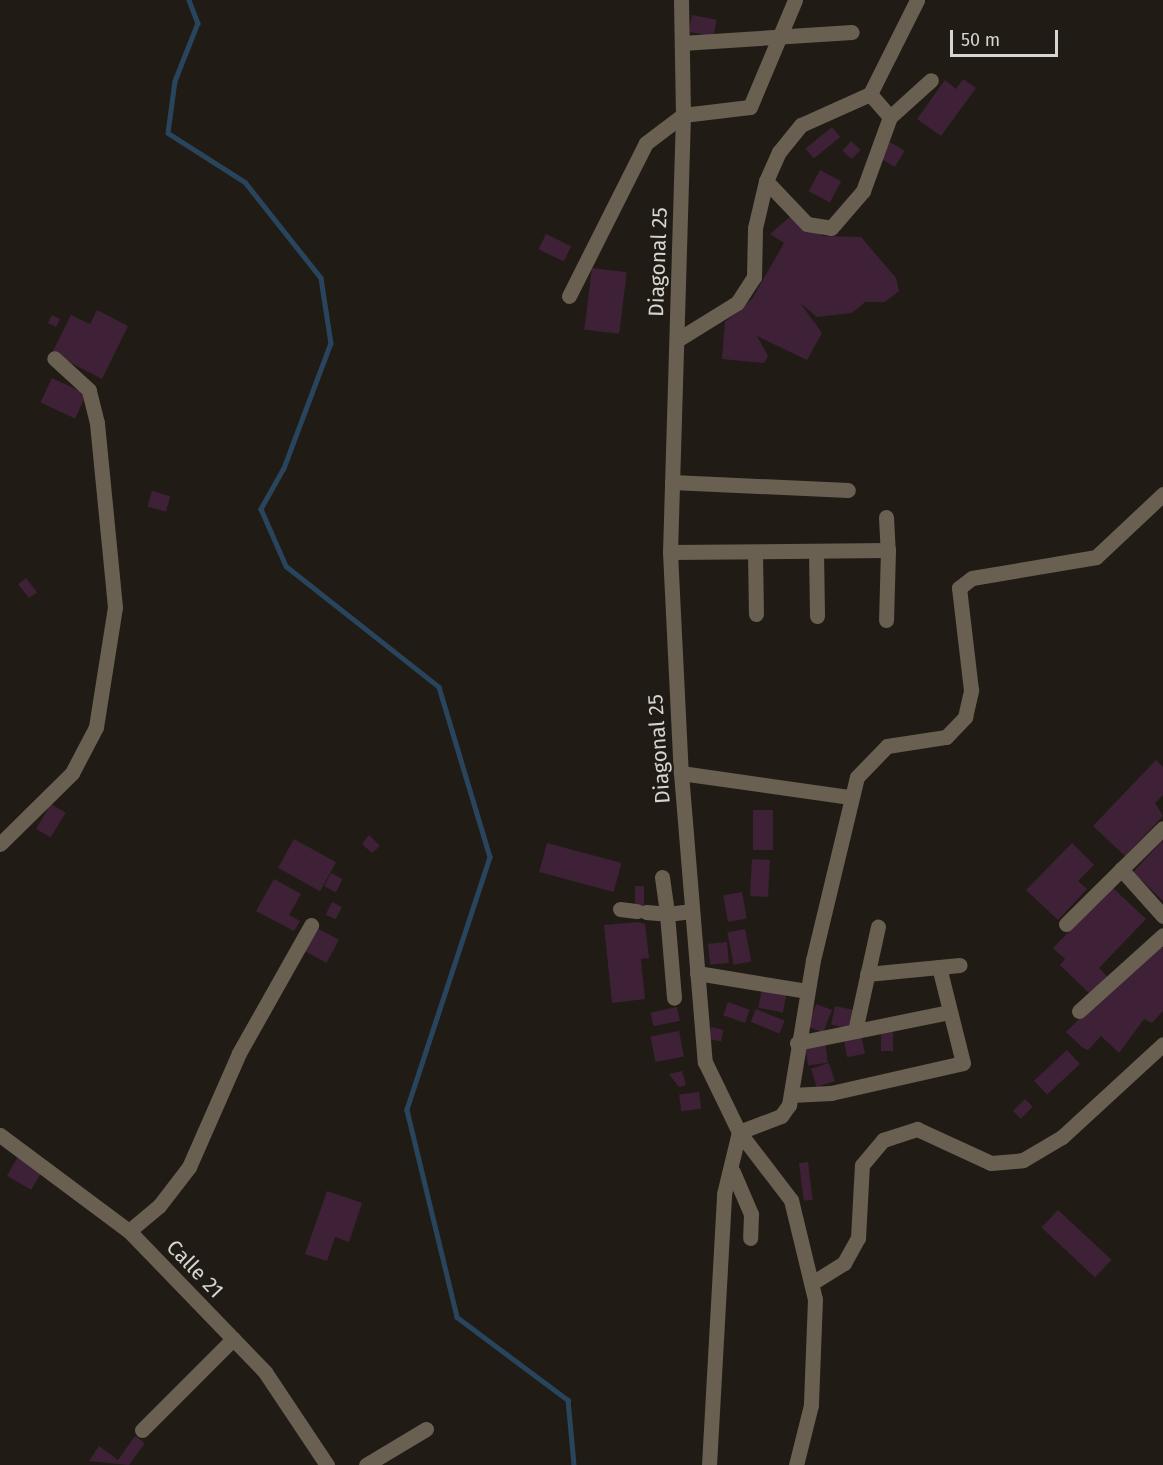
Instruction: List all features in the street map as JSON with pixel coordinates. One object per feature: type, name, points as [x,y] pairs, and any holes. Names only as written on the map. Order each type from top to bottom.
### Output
[{"type":"street","name":"Diagonal 25","points":[[681,0],[683,115],[670,552],[681,773],[705,1062],[739,1132],[791,1200],[812,1283],[815,1365],[796,1465]]},
{"type":"street","points":[[569,296],[646,143],[683,115],[750,107],[782,37],[795,0]]},
{"type":"street","points":[[677,340],[737,303],[754,277],[755,228],[766,181],[801,125],[870,94],[917,0]]},
{"type":"street","points":[[682,43],[852,32]]},
{"type":"street","points":[[766,181],[807,224],[831,228],[863,191],[890,117],[931,80]]},
{"type":"street","points":[[870,94],[890,117]]},
{"type":"street","points":[[0,844],[72,773],[96,727],[115,607],[97,423],[89,390],[54,358]]},
{"type":"street","points":[[672,482],[848,490]]},
{"type":"street","points":[[709,1465],[724,1194],[733,1172],[739,1132],[781,1116],[791,1095],[797,1043],[807,991],[850,797],[872,756],[887,746],[946,737],[965,717],[971,690],[959,588],[972,578],[1096,557],[1163,494]]},
{"type":"street","points":[[886,516],[888,550],[886,620]]},
{"type":"street","points":[[670,552],[888,550]]},
{"type":"street","points":[[816,551],[817,616]]},
{"type":"street","points":[[755,552],[756,614]]},
{"type":"street","points":[[681,773],[850,797]]},
{"type":"street","points":[[1065,924],[1163,828]]},
{"type":"street","points":[[1121,869],[1163,916]]},
{"type":"street","points":[[662,877],[674,998]]},
{"type":"street","points":[[620,909],[667,914],[692,911]]},
{"type":"street","points":[[129,1231],[159,1206],[189,1167],[239,1053],[311,925]]},
{"type":"street","points":[[855,1031],[878,926]]},
{"type":"street","points":[[1079,1011],[1163,935]]},
{"type":"street","points":[[867,974],[960,965]]},
{"type":"street","points":[[791,1095],[831,1093],[963,1063],[939,967]]},
{"type":"street","points":[[697,973],[807,991]]},
{"type":"street","points":[[797,1043],[950,1012]]},
{"type":"street","points":[[812,1283],[844,1263],[858,1238],[862,1165],[883,1140],[917,1129],[991,1163],[1023,1160],[1062,1137],[1163,1044]]},
{"type":"street","name":"Calle 21","points":[[0,1136],[129,1231],[277,1388],[327,1465]]},
{"type":"street","points":[[733,1172],[751,1214],[750,1238]]},
{"type":"street","points":[[142,1430],[233,1339]]},
{"type":"street","points":[[366,1465],[426,1429]]},
{"type":"building","points":[[692,15],[717,20],[713,36],[689,32]]},
{"type":"building","points":[[963,79],[976,88],[941,136],[917,119],[945,80],[956,89]]},
{"type":"building","points":[[832,127],[840,137],[814,158],[806,148]]},
{"type":"building","points":[[851,141],[861,150],[852,159],[842,151]]},
{"type":"building","points":[[890,142],[905,151],[895,167],[880,158]]},
{"type":"building","points":[[820,170],[841,181],[830,202],[809,191]]},
{"type":"building","points":[[799,209],[822,236],[861,237],[896,278],[899,291],[885,302],[865,302],[852,313],[817,317],[800,303],[822,333],[807,360],[757,336],[768,356],[764,363],[722,359],[725,322],[752,299],[784,243],[770,234]]},
{"type":"building","points":[[546,234],[571,246],[564,262],[539,249]]},
{"type":"building","points":[[592,268],[627,272],[619,334],[584,330]]},
{"type":"building","points":[[97,310],[128,326],[102,379],[52,353],[71,315],[90,324]]},
{"type":"building","points":[[52,315],[60,319],[56,327],[48,323]]},
{"type":"building","points":[[52,378],[86,394],[75,419],[41,402]]},
{"type":"building","points":[[152,491],[170,496],[166,512],[148,506]]},
{"type":"building","points":[[26,578],[37,592],[29,598],[18,584]]},
{"type":"building","points":[[1156,760],[1163,767],[1163,795],[1155,803],[1163,816],[1125,856],[1093,826]]},
{"type":"building","points":[[51,804],[66,813],[51,838],[36,829]]},
{"type":"building","points":[[753,810],[773,810],[773,850],[753,850]]},
{"type":"building","points":[[369,835],[380,846],[372,853],[362,844]]},
{"type":"building","points":[[294,839],[336,862],[320,891],[278,868]]},
{"type":"building","points":[[1163,840],[1163,901],[1133,872]]},
{"type":"building","points":[[547,843],[621,863],[614,892],[539,872]]},
{"type":"building","points":[[1072,843],[1094,865],[1078,881],[1087,889],[1058,920],[1026,890]]},
{"type":"building","points":[[752,859],[770,860],[768,897],[750,896]]},
{"type":"building","points":[[331,873],[343,879],[336,892],[324,886]]},
{"type":"building","points":[[274,879],[301,894],[289,915],[300,921],[294,931],[256,911]]},
{"type":"building","points":[[635,886],[644,886],[644,917],[635,917]]},
{"type":"building","points":[[1112,887],[1146,919],[1099,968],[1110,979],[1093,997],[1060,965],[1065,959],[1053,948]]},
{"type":"building","points":[[742,892],[747,919],[728,922],[723,895]]},
{"type":"building","points":[[332,902],[342,907],[335,919],[326,914]]},
{"type":"building","points":[[638,922],[645,924],[649,958],[641,959],[645,999],[612,1003],[604,925]]},
{"type":"building","points":[[315,927],[339,940],[327,963],[303,950]]},
{"type":"building","points":[[745,929],[751,961],[734,965],[727,932]]},
{"type":"building","points":[[727,942],[729,963],[710,965],[708,944]]},
{"type":"building","points":[[1156,944],[1163,948],[1163,1011],[1152,1023],[1144,1019],[1119,1053],[1101,1036],[1088,1050],[1083,1048],[1066,1032]]},
{"type":"building","points":[[762,989],[787,994],[783,1012],[758,1008]]},
{"type":"building","points":[[728,1002],[750,1010],[745,1023],[723,1015]]},
{"type":"building","points":[[816,1004],[832,1010],[823,1032],[807,1026]]},
{"type":"building","points":[[835,1006],[854,1010],[850,1029],[831,1025]]},
{"type":"building","points":[[677,1007],[680,1021],[654,1026],[651,1013]]},
{"type":"building","points":[[756,1009],[785,1021],[779,1034],[751,1022]]},
{"type":"building","points":[[711,1027],[724,1030],[721,1042],[708,1039]]},
{"type":"building","points":[[881,1029],[893,1029],[893,1051],[881,1051]]},
{"type":"building","points":[[679,1031],[684,1057],[655,1062],[651,1037]]},
{"type":"building","points":[[861,1035],[865,1054],[847,1057],[843,1039]]},
{"type":"building","points":[[825,1042],[828,1063],[808,1066],[805,1045]]},
{"type":"building","points":[[1067,1050],[1080,1064],[1047,1095],[1034,1081]]},
{"type":"building","points":[[829,1063],[835,1081],[817,1087],[811,1069]]},
{"type":"building","points":[[682,1071],[686,1085],[679,1087],[669,1074]]},
{"type":"building","points":[[699,1092],[701,1109],[681,1111],[679,1094]]},
{"type":"building","points":[[1025,1099],[1033,1107],[1021,1119],[1013,1111]]},
{"type":"building","points":[[19,1155],[43,1169],[31,1190],[7,1176]]},
{"type":"building","points":[[808,1162],[813,1200],[804,1201],[799,1163]]},
{"type":"building","points":[[327,1191],[362,1203],[349,1242],[335,1237],[327,1261],[305,1254]]},
{"type":"building","points":[[1058,1210],[1111,1260],[1095,1277],[1042,1228]]},
{"type":"building","points":[[135,1436],[145,1443],[129,1465],[89,1461],[99,1446],[118,1460]]},
{"type":"waterway","points":[[189,0],[198,23],[175,81],[168,133],[245,182],[321,278],[331,343],[284,468],[261,509],[286,566],[439,687],[490,857],[407,1110],[457,1317],[568,1400],[574,1465]]}]
